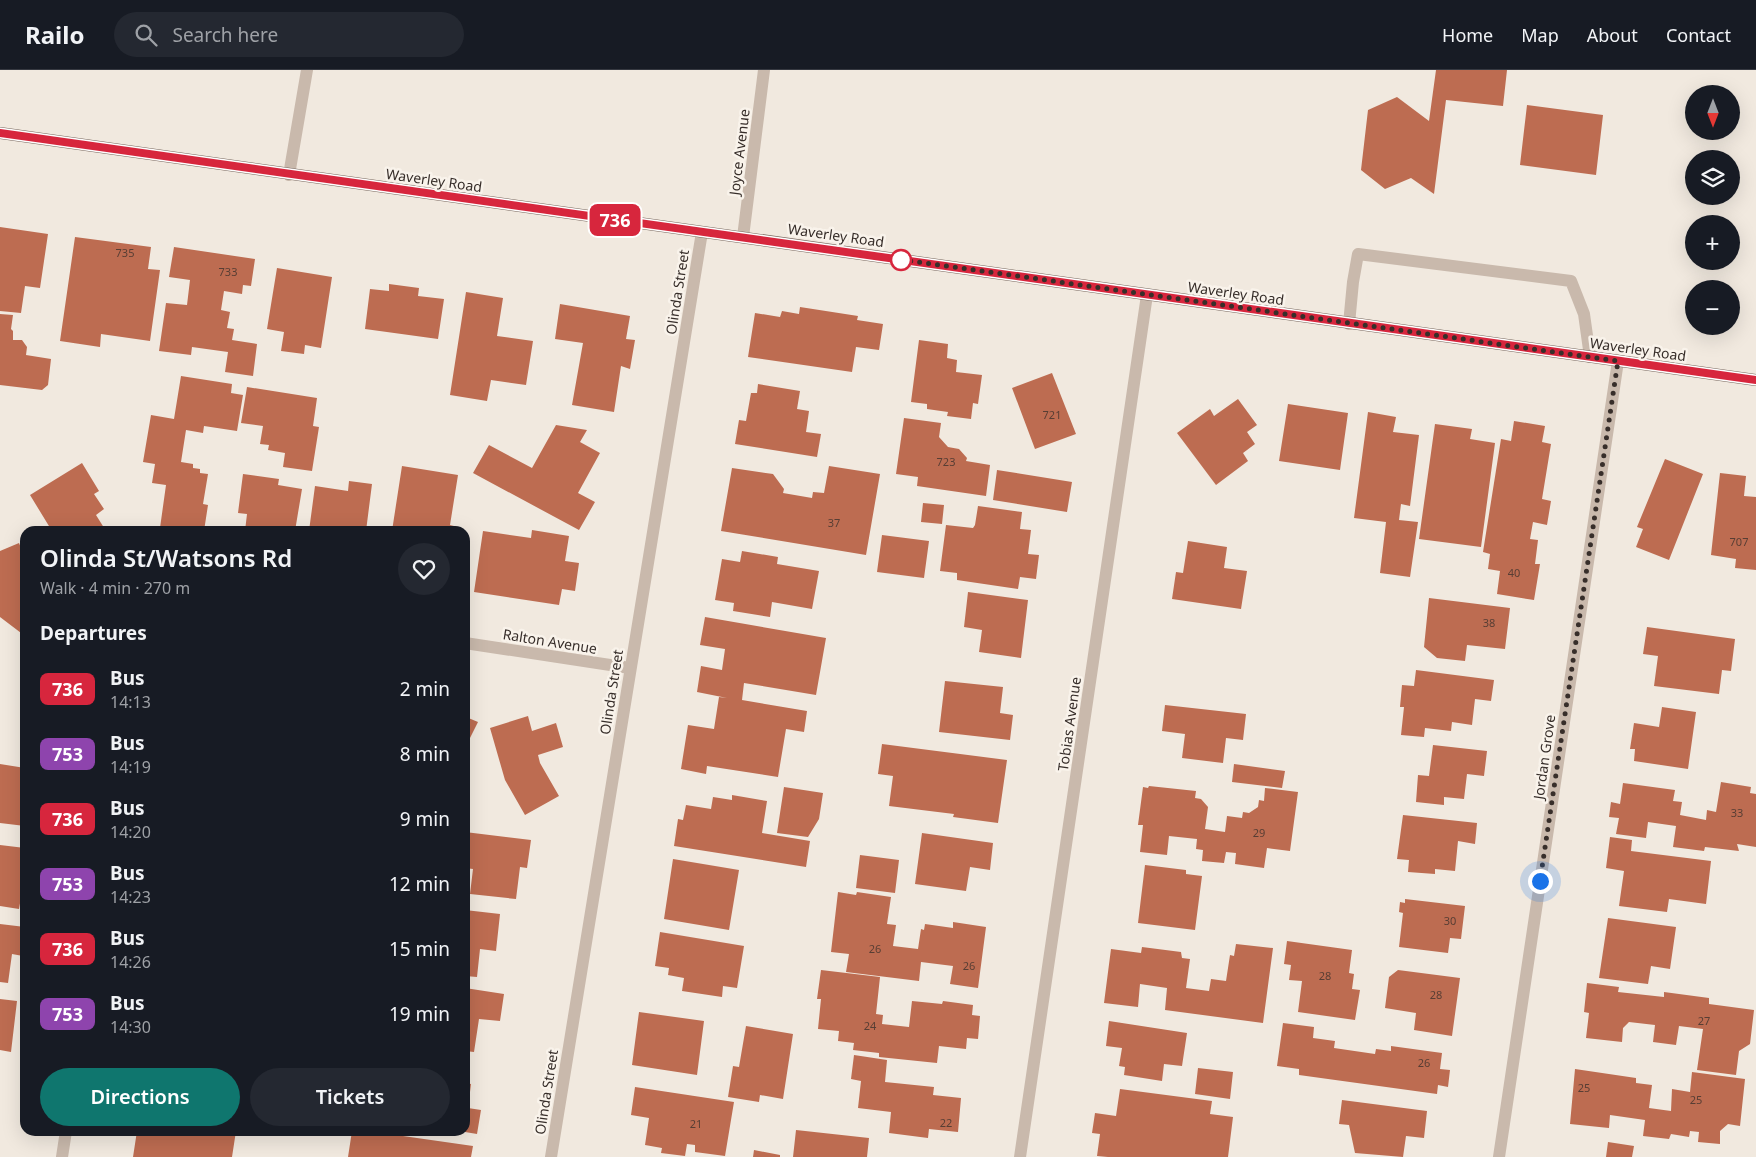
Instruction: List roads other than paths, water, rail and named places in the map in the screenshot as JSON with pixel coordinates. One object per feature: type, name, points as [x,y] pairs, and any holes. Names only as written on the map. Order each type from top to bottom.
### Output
[{"type":"main road","name":"Waverley Road","points":[[0,133],[289,175],[743,237],[1147,296],[1756,380]]},
{"type":"street","points":[[289,175],[307,70]]},
{"type":"street","name":"Joyce Avenue","points":[[743,237],[764,70]]},
{"type":"street","name":"Olinda Street","points":[[551,1157],[702,232]]},
{"type":"street","points":[[1349,324],[1358,254],[1571,281],[1584,314],[1590,357]]},
{"type":"street","name":"Tobias Avenue","points":[[1020,1157],[1147,296]]},
{"type":"street","name":"Jordan Grove","points":[[1499,1157],[1618,361]]},
{"type":"street","name":"Ralton Avenue","points":[[470,644],[630,668]]},
{"type":"street","points":[[62,1157],[65,1136]]}]
